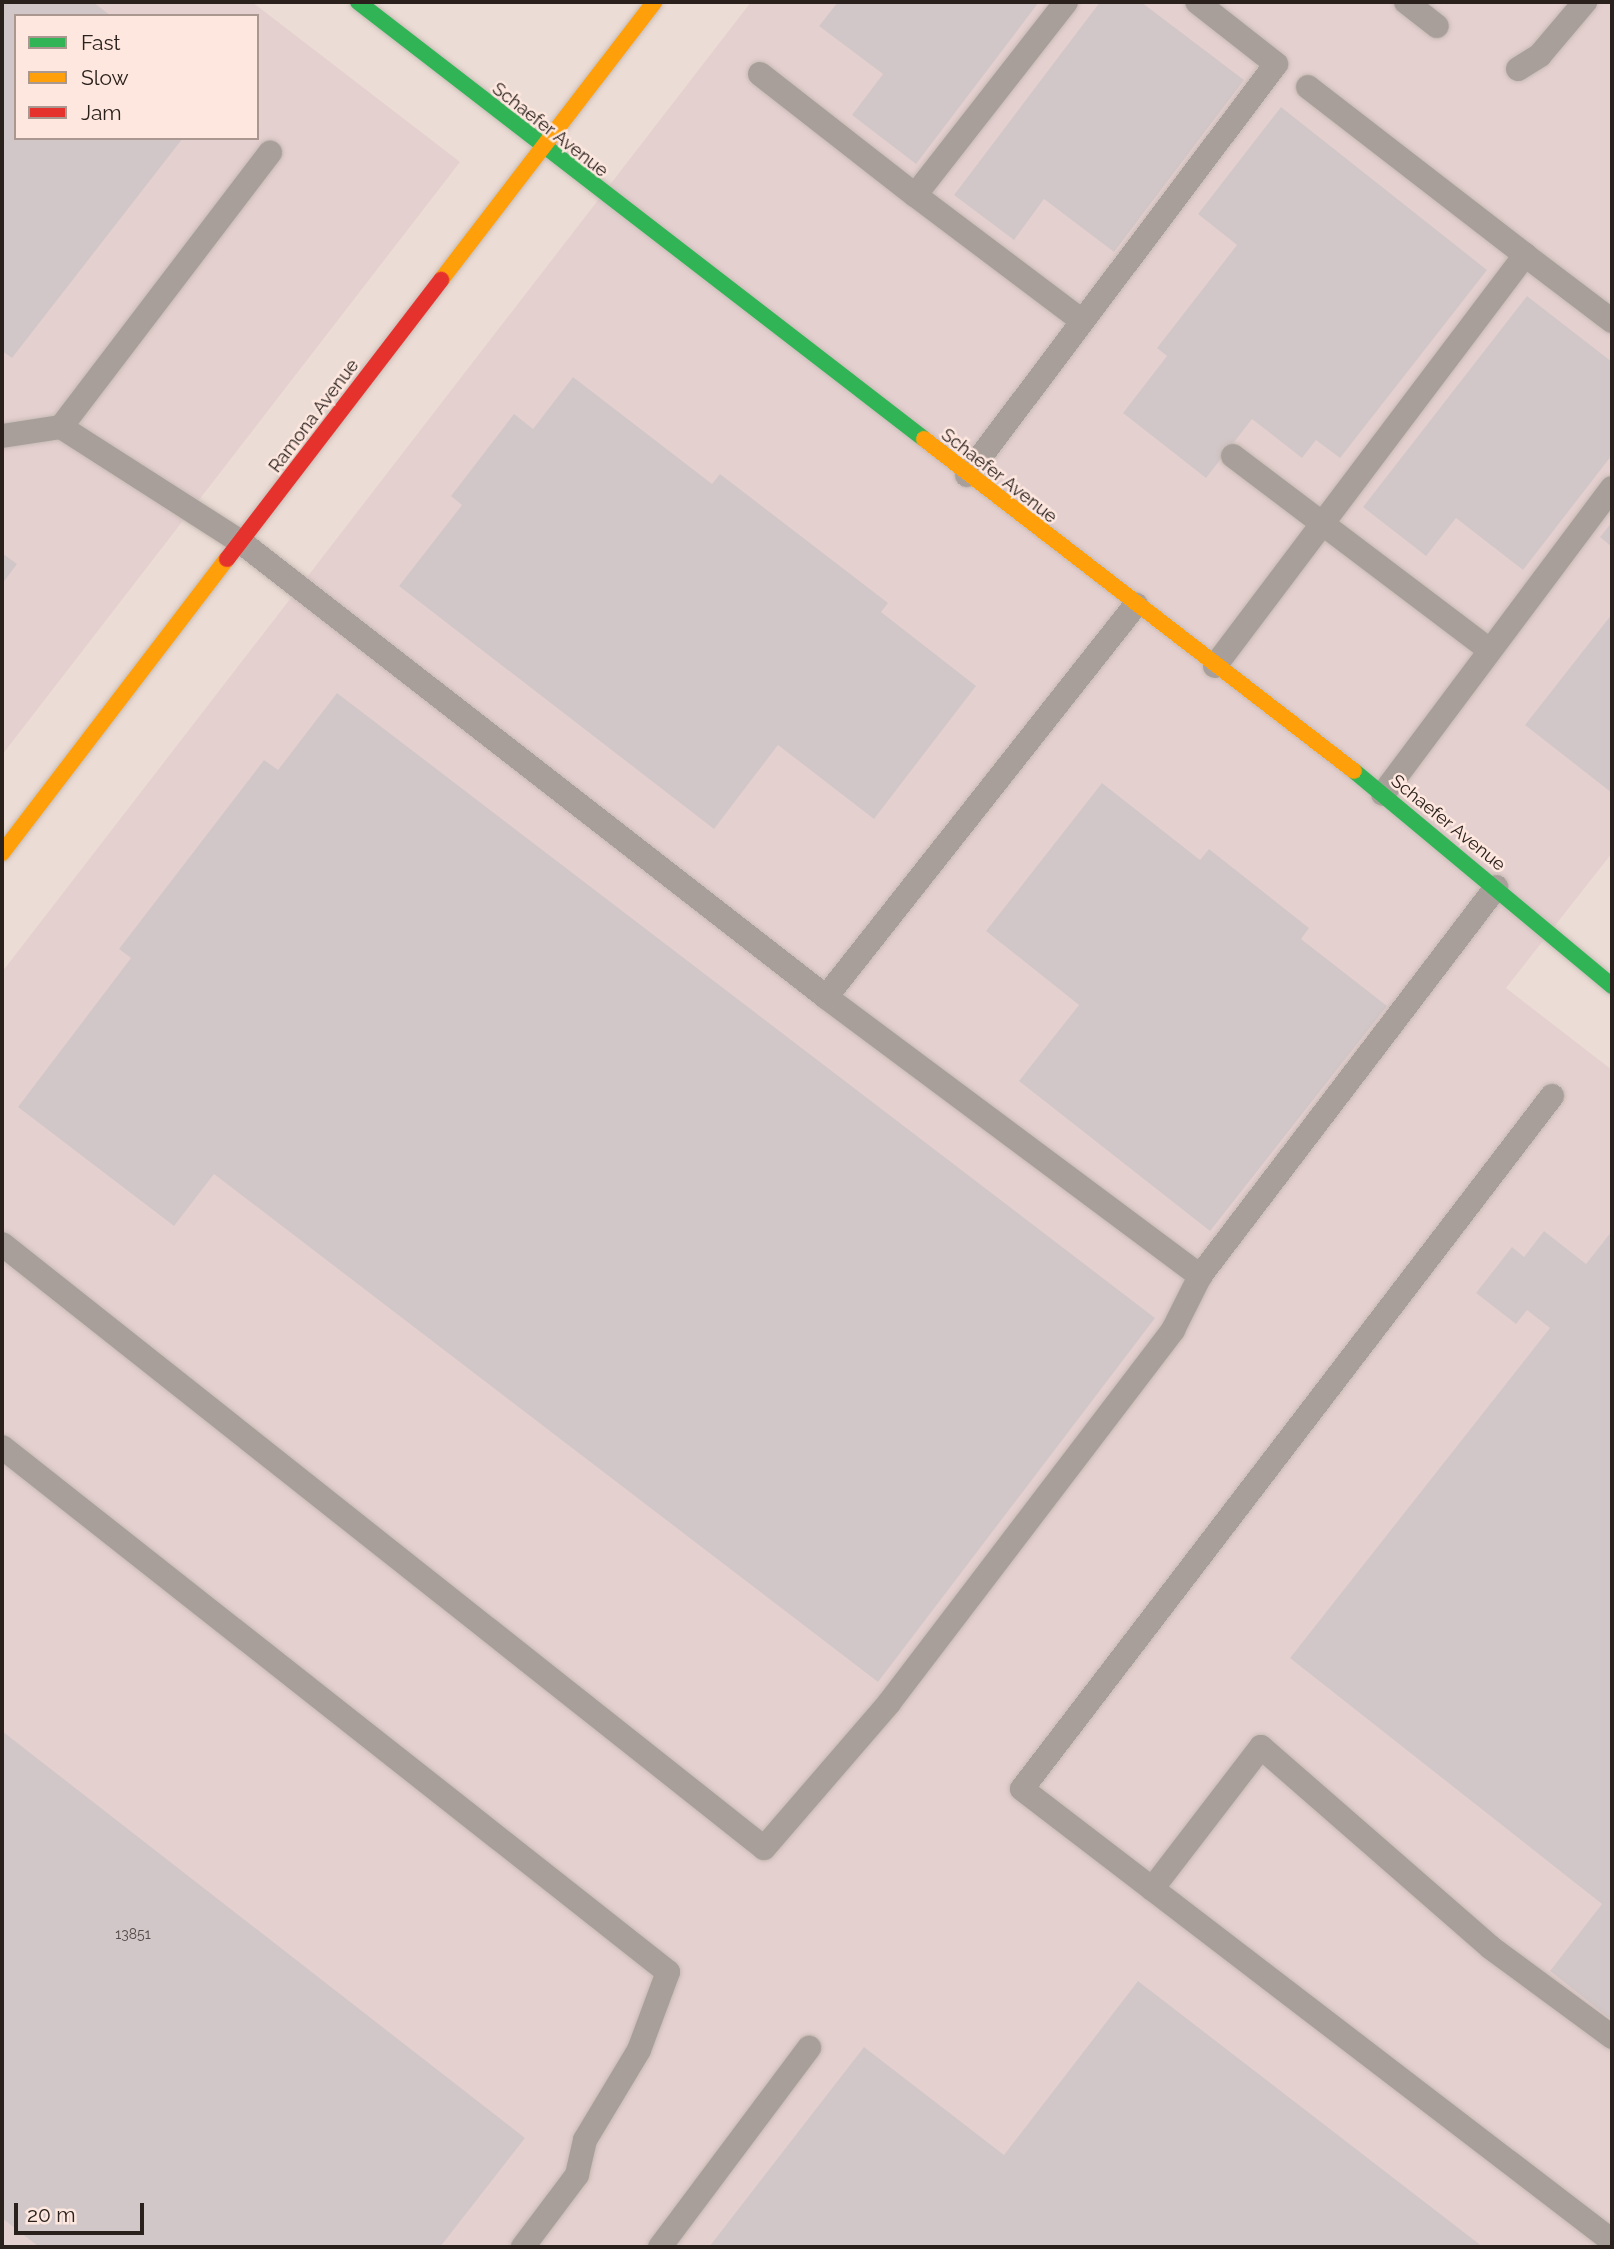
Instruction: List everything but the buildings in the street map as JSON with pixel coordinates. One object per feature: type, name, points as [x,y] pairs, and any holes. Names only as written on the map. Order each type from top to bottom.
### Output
[{"type":"street","name":"Schaefer Avenue","points":[[358,2],[542,149],[1383,794],[1612,986]]},
{"type":"street","name":"Ramona Avenue","points":[[2,853],[654,2]]},
{"type":"lane","points":[[915,195],[1066,2]]},
{"type":"lane","points":[[967,475],[1276,64],[1197,2]]},
{"type":"lane","points":[[1406,2],[1437,26]]},
{"type":"lane","points":[[1518,69],[1540,55],[1585,2]]},
{"type":"lane","points":[[760,74],[1082,321]]},
{"type":"lane","points":[[1308,88],[1612,321]]},
{"type":"lane","points":[[61,427],[270,153]]},
{"type":"lane","points":[[1215,666],[1525,255]]},
{"type":"lane","points":[[2,436],[61,427],[241,542],[826,997],[1200,1276]]},
{"type":"lane","points":[[1233,456],[1488,649]]},
{"type":"lane","points":[[1383,794],[1488,649],[1612,488]]},
{"type":"lane","points":[[826,997],[1136,605]]},
{"type":"lane","points":[[2,1244],[764,1848],[889,1703],[1040,1505],[1173,1330],[1200,1276],[1496,887]]},
{"type":"lane","points":[[1552,1096],[1023,1789],[1612,2241]]},
{"type":"lane","points":[[2,1447],[668,1972],[639,2050],[585,2140],[577,2175],[523,2247]]},
{"type":"lane","points":[[1152,1889],[1261,1747],[1490,1947],[1612,2037]]},
{"type":"lane","points":[[660,2247],[809,2048]]},
{"type":"shaded area","points":[[2,2],[252,2],[460,162],[2,755]]},
{"type":"shaded area","points":[[751,2],[1612,2],[1612,853],[1506,988],[1612,1070],[1612,2247],[2,2247],[2,972]]},
{"type":"traffic: fast","points":[[358,2],[924,439]]},
{"type":"traffic: fast","points":[[1354,771],[1612,986]]},
{"type":"traffic: slow","points":[[441,280],[654,2]]},
{"type":"traffic: slow","points":[[924,439],[1354,771]]},
{"type":"traffic: slow","points":[[2,853],[227,559]]},
{"type":"traffic: jam","points":[[227,559],[441,280]]}]
